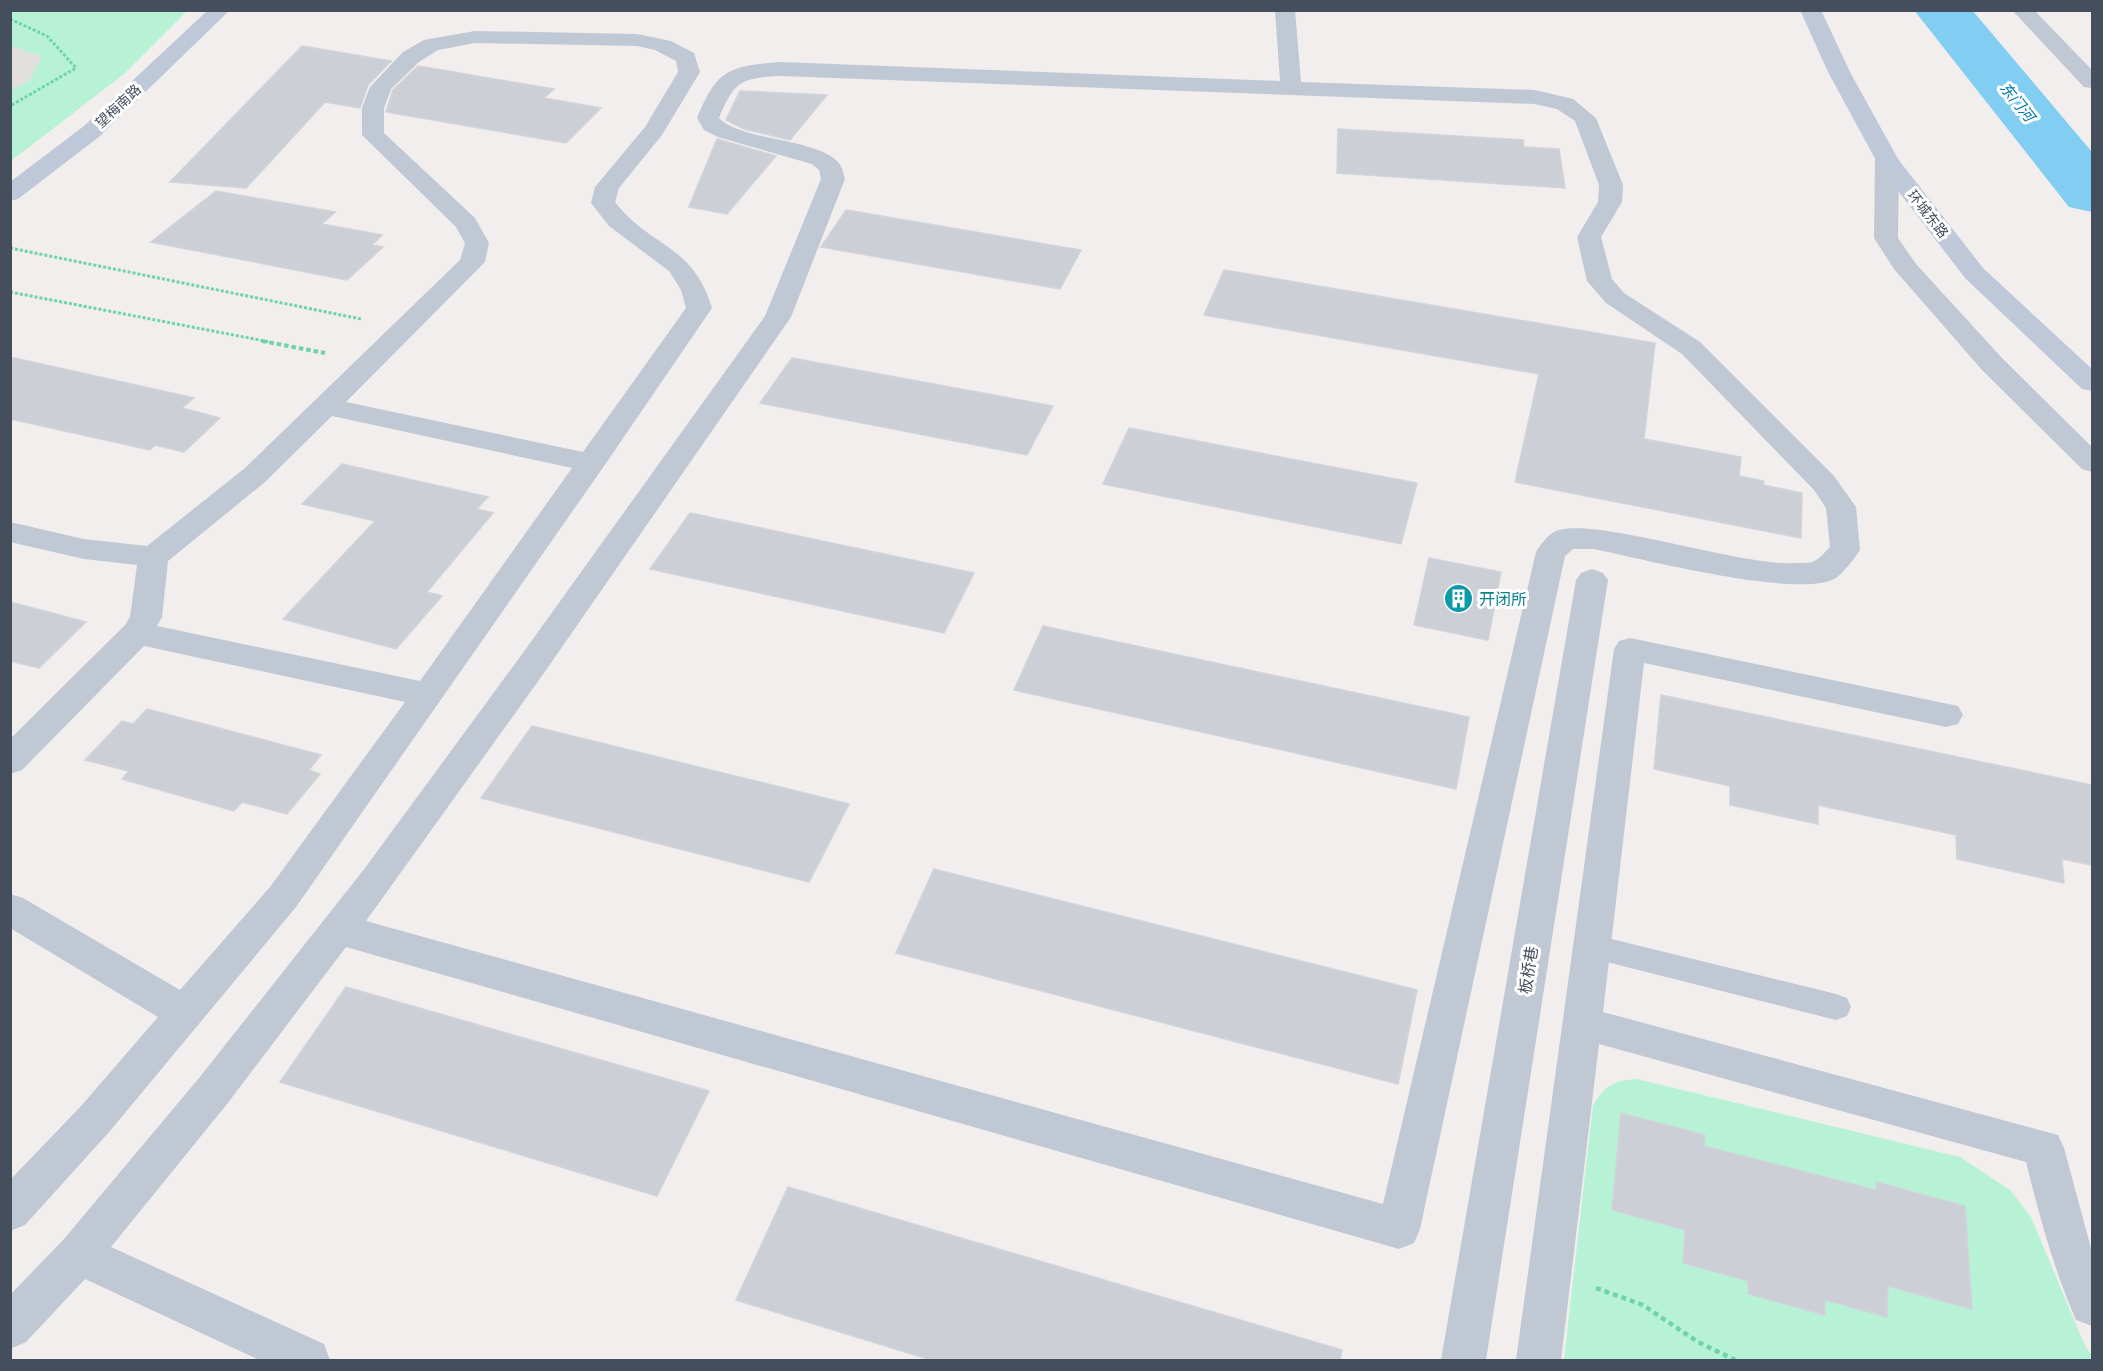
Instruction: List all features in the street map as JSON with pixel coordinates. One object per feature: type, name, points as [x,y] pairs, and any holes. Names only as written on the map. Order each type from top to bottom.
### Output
[{"type":"main road","name":"望梅南路","points":[[10,194],[92,131],[220,10]]},
{"type":"main road","name":"环城东路","points":[[1810,10],[1839,72],[1887,161],[1974,273],[2092,383]]},
{"type":"street","points":[[1285,10],[1291,88]]},
{"type":"street","points":[[2022,10],[2092,82]]},
{"type":"street","points":[[10,760],[136,633],[146,617],[153,557],[255,475],[472,262],[477,243],[466,223],[373,135],[373,108],[381,87],[395,71],[411,57],[432,45],[475,37],[637,40],[660,43],[673,48],[686,58],[689,72],[654,130],[608,187],[603,203],[619,222],[682,267],[695,289],[699,308],[592,463],[283,897],[96,1118],[10,1211]]},
{"type":"street","points":[[10,1327],[79,1254],[213,1091],[339,929],[532,665],[778,317],[833,179],[830,167],[820,159],[726,132],[712,125],[708,118],[718,90],[726,81],[754,70],[780,69],[1535,97],[1565,104],[1585,118],[1611,185],[1610,202],[1589,237],[1600,281],[1615,298],[1690,348],[1824,483],[1841,507],[1845,550],[1824,571],[1788,574],[1751,571],[1594,539],[1565,539],[1551,552],[1399,1228],[339,929]]},
{"type":"street","points":[[1887,161],[1886,238],[1907,269],[1992,364],[2092,463]]},
{"type":"street","points":[[326,406],[592,463]]},
{"type":"street","points":[[10,532],[84,549],[153,557]]},
{"type":"street","name":"板桥巷","points":[[1463,1360],[1592,580]]},
{"type":"street","points":[[136,633],[428,695]]},
{"type":"street","points":[[1539,1360],[1630,649],[1946,715]]},
{"type":"street","points":[[10,909],[185,1013]]},
{"type":"street","points":[[1582,1023],[2043,1149],[2069,1246],[2092,1305]]},
{"type":"street","points":[[79,1254],[308,1360]]},
{"type":"lane","points":[[1591,946],[1836,1007]]},
{"type":"path","points":[[10,19],[47,36],[76,68],[10,106]]},
{"type":"path","points":[[10,248],[406,328]]},
{"type":"path","points":[[10,292],[371,362]]},
{"type":"path","points":[[1549,1275],[1599,1289],[1643,1305],[1698,1342],[1733,1360]]},
{"type":"shaded area","points":[[11,46],[43,56],[30,80],[11,90]]},
{"type":"green space","points":[[11,10],[187,11],[124,74],[11,161],[11,90],[30,80],[42,56],[11,46]]},
{"type":"green space","points":[[1637,1079],[1960,1157],[2010,1190],[2031,1217],[2085,1346],[2092,1355],[2092,1360],[1564,1360],[1593,1105],[1610,1085]]},
{"type":"building","points":[[302,46],[391,61],[368,85],[360,108],[325,102],[246,188],[170,182]]},
{"type":"building","points":[[418,66],[554,89],[544,98],[601,108],[566,143],[386,112],[393,90]]},
{"type":"building","points":[[740,91],[827,95],[790,140],[744,129],[726,120]]},
{"type":"building","points":[[1338,129],[1523,140],[1524,147],[1559,149],[1565,188],[1337,173]]},
{"type":"building","points":[[717,139],[776,156],[727,214],[689,207]]},
{"type":"building","points":[[216,191],[335,212],[322,224],[382,235],[372,245],[383,247],[347,280],[151,242]]},
{"type":"building","points":[[846,210],[1081,250],[1060,289],[821,247]]},
{"type":"building","points":[[1224,270],[1655,343],[1644,439],[1741,457],[1739,476],[1764,481],[1763,485],[1802,493],[1801,538],[1515,482],[1539,374],[1204,315]]},
{"type":"building","points":[[10,357],[194,398],[182,408],[220,418],[184,452],[155,445],[150,450],[10,419]]},
{"type":"building","points":[[792,358],[1053,406],[1027,455],[760,403]]},
{"type":"building","points":[[1129,428],[1417,483],[1401,544],[1103,484]]},
{"type":"building","points":[[342,464],[488,497],[477,509],[493,513],[427,592],[442,596],[396,649],[283,619],[375,521],[302,504]]},
{"type":"building","points":[[690,513],[974,573],[944,633],[650,569]]},
{"type":"building","name":"开闭所","points":[[1429,558],[1501,572],[1488,640],[1414,625]]},
{"type":"building","points":[[10,602],[86,622],[39,668],[10,661]]},
{"type":"building","points":[[1043,626],[1469,717],[1456,789],[1014,690]]},
{"type":"building","points":[[1661,695],[2092,785],[2092,865],[2062,859],[2064,883],[1957,859],[1956,835],[1818,805],[1818,824],[1730,805],[1730,786],[1654,769]]},
{"type":"building","points":[[147,709],[321,755],[309,770],[320,774],[287,814],[242,802],[234,811],[122,779],[129,771],[85,760],[122,721],[133,724]]},
{"type":"building","points":[[532,726],[849,804],[809,882],[481,798]]},
{"type":"building","points":[[934,869],[1417,990],[1398,1084],[896,953]]},
{"type":"building","points":[[346,987],[709,1091],[657,1196],[280,1082]]},
{"type":"building","points":[[1621,1113],[1705,1135],[1704,1146],[1876,1190],[1876,1182],[1965,1206],[1972,1309],[1888,1286],[1887,1317],[1825,1300],[1825,1315],[1748,1294],[1748,1281],[1683,1263],[1685,1230],[1612,1210]]},
{"type":"building","points":[[788,1187],[1342,1350],[1340,1360],[931,1360],[736,1300]]},
{"type":"waterway","name":"东门河","points":[[1942,10],[2092,193]]},
{"type":"place","name":"开闭所","points":[[1458,599]]}]
